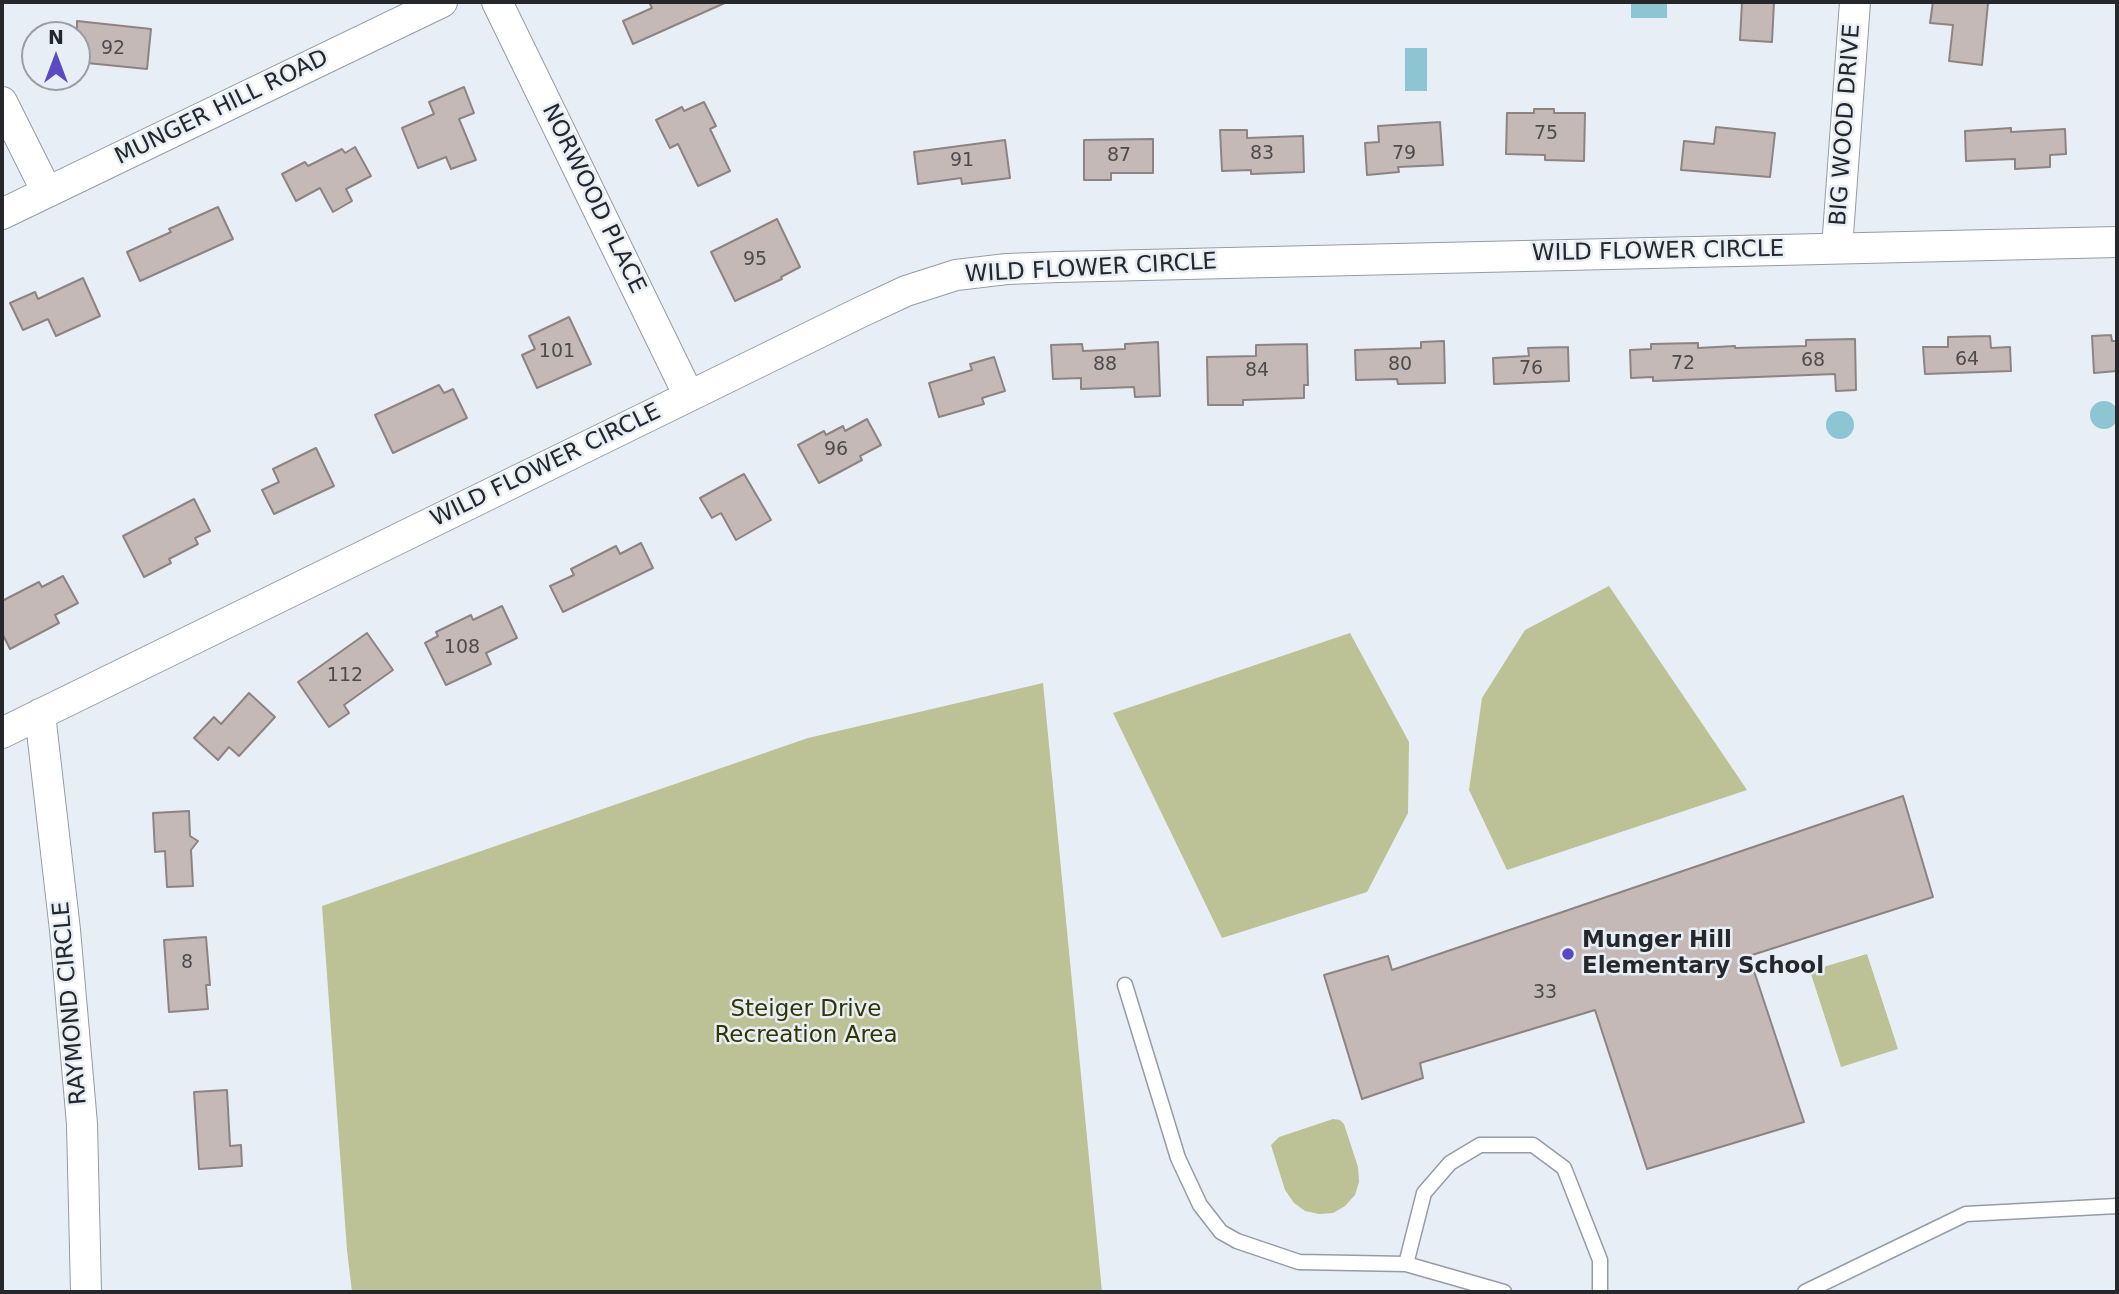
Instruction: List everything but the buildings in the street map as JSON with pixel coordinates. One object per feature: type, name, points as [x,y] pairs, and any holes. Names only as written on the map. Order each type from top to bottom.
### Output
[{"type":"street","name":"MUNGER HILL ROAD","points":[[2,214],[442,2]]},
{"type":"street","name":"NORWOOD PLACE","points":[[497,2],[689,396]]},
{"type":"street","name":"BIG WOOD DRIVE","points":[[1837,248],[1855,2]]},
{"type":"street","points":[[2,102],[47,192]]},
{"type":"street","name":"WILD FLOWER CIRCLE","points":[[2,733],[906,291],[956,275],[1059,267],[2117,242]]},
{"type":"street","name":"RAYMOND CIRCLE","points":[[40,714],[65,930],[82,1124],[86,1292]]},
{"type":"lane","points":[[1125,985],[1178,1158],[1200,1205],[1221,1232],[1237,1241],[1299,1262],[1406,1264],[1504,1292]]},
{"type":"lane","points":[[1406,1264],[1424,1193],[1450,1163],[1480,1145],[1532,1145],[1564,1168],[1600,1260],[1601,1292]]},
{"type":"lane","points":[[1805,1292],[1966,1214],[2117,1206]]},
{"type":"green space","points":[[1609,586],[1747,790],[1507,870],[1469,790],[1482,698],[1525,630]]},
{"type":"green space","points":[[1350,633],[1409,742],[1408,813],[1367,892],[1222,938],[1113,713]]},
{"type":"green space","name":"Steiger Drive Recreation Area","points":[[1043,683],[1102,1292],[352,1292],[322,906],[808,738]]},
{"type":"green space","points":[[1867,954],[1898,1049],[1841,1067],[1810,971]]},
{"type":"green space","points":[[1333,1119],[1344,1124],[1358,1167],[1359,1182],[1355,1195],[1345,1206],[1333,1213],[1305,1211],[1294,1203],[1285,1190],[1271,1145],[1279,1137]]},
{"type":"water","points":[[1631,2],[1667,2],[1667,18],[1631,18]]},
{"type":"water","points":[[1405,48],[1427,48],[1427,91],[1405,91]]},
{"type":"water","points":[[2104,401],[2114,405],[2118,415],[2114,425],[2104,429],[2094,425],[2090,415],[2094,405]]},
{"type":"water","points":[[1840,411],[1850,415],[1854,425],[1850,435],[1840,439],[1830,435],[1826,425],[1830,415]]},
{"type":"place","name":"Munger Hill Elementary School","points":[[1568,954]]}]
